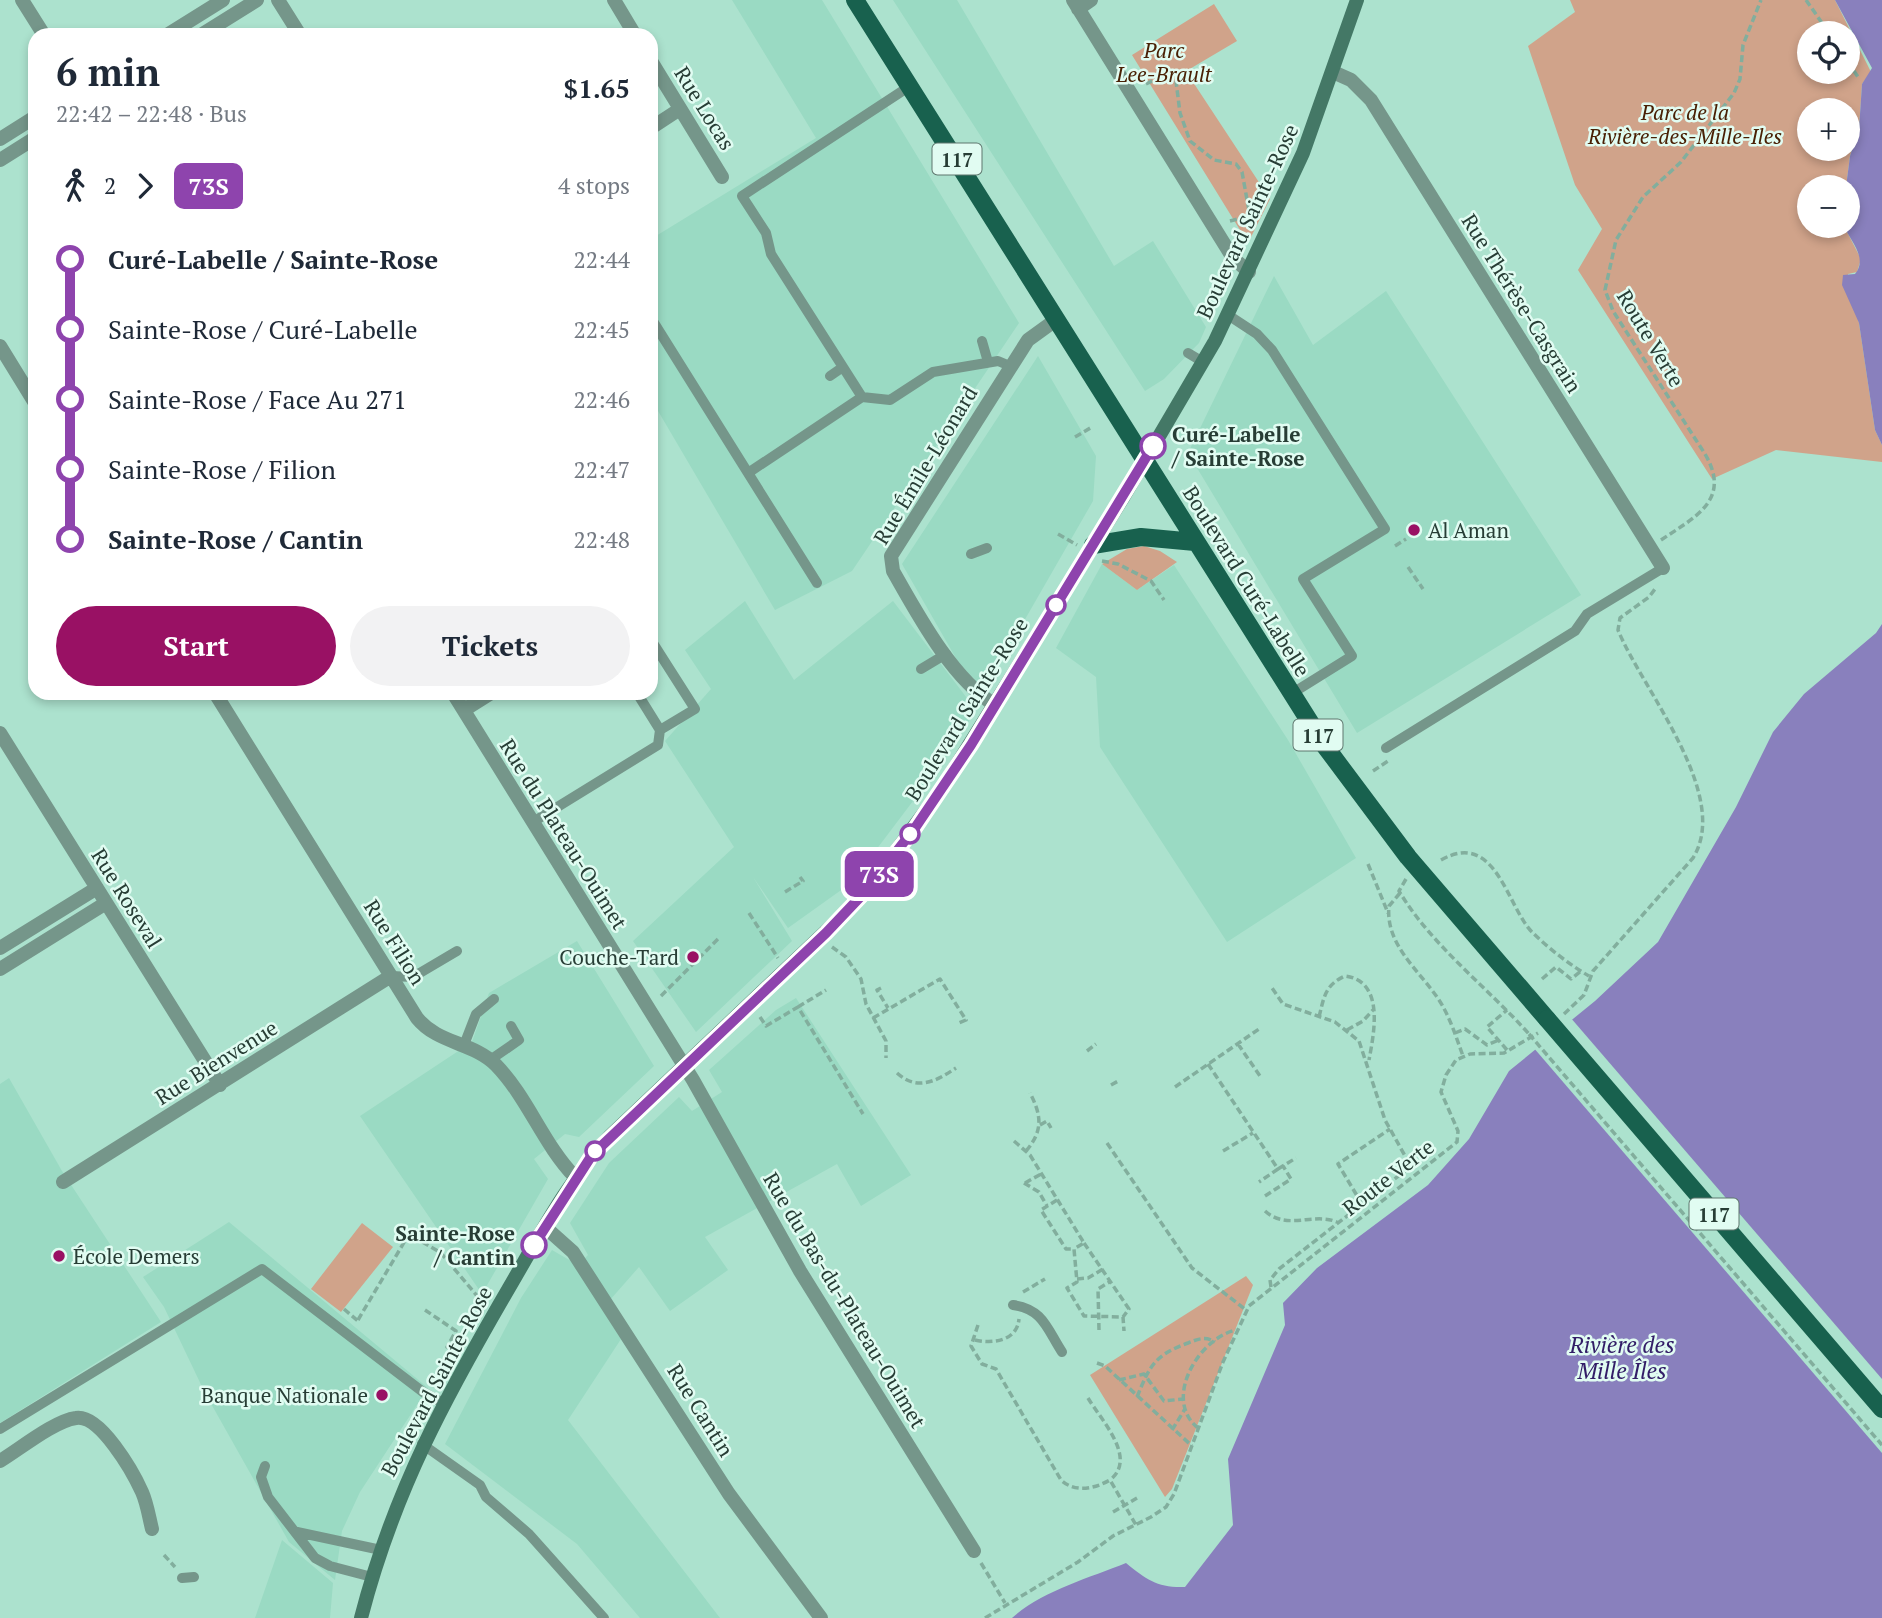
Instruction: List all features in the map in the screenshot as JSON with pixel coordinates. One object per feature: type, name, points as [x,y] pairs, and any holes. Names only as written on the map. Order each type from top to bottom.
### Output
[{"type":"main road","name":"Boulevard Curé-Labelle","points":[[855,0],[1291,694],[1378,820],[1549,1022]]},
{"type":"main road","points":[[1085,545],[1141,537],[1195,542]]},
{"type":"main road","name":"117","points":[[1549,1022],[1882,1409]]},
{"type":"street","points":[[22,0],[40,28]]},
{"type":"street","points":[[178,28],[223,0]]},
{"type":"street","points":[[212,28],[257,0]]},
{"type":"street","points":[[278,0],[296,28]]},
{"type":"street","points":[[614,0],[631,28]]},
{"type":"street","points":[[1091,0],[1075,4],[1236,263],[1249,272]]},
{"type":"street","name":"Boulevard Sainte-Rose","points":[[361,1618],[381,1550],[422,1444],[443,1403],[575,1177],[610,1136],[826,933],[863,894],[915,828],[995,705],[1085,545],[1144,461],[1228,315],[1290,185],[1357,0]]},
{"type":"street","name":"Rue Thérèse-Casgrain","points":[[1333,72],[1351,80],[1371,100],[1663,568]]},
{"type":"street","name":"Rue Locas","points":[[658,73],[722,177]]},
{"type":"street","points":[[658,123],[680,109]]},
{"type":"street","points":[[0,139],[28,121]]},
{"type":"street","points":[[0,160],[28,142]]},
{"type":"street","name":"Rue Émile-Léonard","points":[[995,705],[968,686],[893,571],[891,556],[1010,366],[1031,337],[1057,319]]},
{"type":"street","points":[[0,346],[28,391]]},
{"type":"street","name":"Rue Filion","points":[[219,700],[423,1025],[433,1033],[464,1045],[490,1060],[505,1075],[560,1160],[575,1177]]},
{"type":"street","name":"Rue du Plateau-Ouimet","points":[[458,700],[685,1067]]},
{"type":"street","points":[[464,710],[480,700]]},
{"type":"street","name":"Rue Roseval","points":[[0,733],[220,1085]]},
{"type":"street","points":[[0,948],[97,888]]},
{"type":"street","points":[[0,969],[106,903]]},
{"type":"street","name":"Rue Bienvenue","points":[[63,1182],[391,976]]},
{"type":"street","name":"Rue du Bas-du-Plateau-Ouimet","points":[[685,1067],[800,1271],[976,1555]]},
{"type":"street","name":"Rue Cantin","points":[[545,1227],[573,1252],[729,1493],[821,1618]]},
{"type":"street","points":[[0,1461],[63,1422],[78,1417],[87,1418],[102,1430],[136,1482],[152,1529]]},
{"type":"lane","points":[[862,397],[771,254],[766,233],[743,196],[910,86]]},
{"type":"lane","points":[[1228,315],[1257,334],[1272,350],[1385,529],[1303,579],[1352,656],[1291,694]]},
{"type":"lane","points":[[658,329],[817,583]]},
{"type":"lane","points":[[982,341],[988,362]]},
{"type":"lane","points":[[1188,354],[1203,362]]},
{"type":"lane","points":[[748,473],[862,397],[890,400],[933,372],[988,362],[1002,361],[1010,366]]},
{"type":"lane","points":[[830,376],[844,367]]},
{"type":"lane","points":[[971,554],[987,548]]},
{"type":"lane","points":[[1386,748],[1575,631],[1587,614],[1663,568]]},
{"type":"lane","points":[[658,651],[695,709],[660,730]]},
{"type":"lane","points":[[921,669],[946,654]]},
{"type":"lane","points":[[533,822],[658,745],[660,730],[641,700]]},
{"type":"lane","points":[[391,976],[413,977],[457,951]]},
{"type":"lane","points":[[464,1045],[476,1014],[494,999]]},
{"type":"lane","points":[[490,1060],[520,1040],[511,1026]]},
{"type":"lane","points":[[0,1429],[262,1269],[423,1392],[443,1403]]},
{"type":"lane","points":[[1013,1302],[1037,1312],[1062,1352]]},
{"type":"lane","points":[[422,1444],[480,1485],[486,1497],[529,1534],[604,1618]]},
{"type":"lane","points":[[265,1466],[261,1477],[268,1497],[297,1532],[309,1552],[322,1562],[372,1577]]},
{"type":"lane","points":[[297,1532],[381,1550]]},
{"type":"lane","points":[[180,1574],[194,1577]]},
{"type":"path","name":"Route Verte","points":[[1658,541],[1695,517],[1708,505],[1713,494],[1715,477],[1705,454],[1613,312],[1605,290],[1614,244],[1634,209],[1649,190],[1681,162],[1734,93],[1740,79],[1743,45],[1761,0]]},
{"type":"path","points":[[1806,0],[1821,21]]},
{"type":"path","points":[[1146,83],[1167,76],[1178,86],[1183,126],[1197,147],[1214,160],[1233,162],[1240,171],[1250,216]]},
{"type":"path","points":[[1230,220],[1263,213]]},
{"type":"path","points":[[1075,437],[1092,427]]},
{"type":"path","points":[[1058,534],[1085,545]]},
{"type":"path","points":[[1395,546],[1406,539]]},
{"type":"path","points":[[1102,561],[1118,564],[1151,581],[1164,600]]},
{"type":"path","points":[[1408,566],[1423,589]]},
{"type":"path","points":[[1368,864],[1399,947],[1439,1000],[1463,1056],[1496,1055],[1508,1051],[1584,995],[1589,976],[1693,858],[1701,841],[1703,821],[1698,790],[1673,730],[1618,630],[1620,618],[1649,597],[1656,586]]},
{"type":"path","points":[[1373,771],[1388,762]]},
{"type":"path","points":[[1441,860],[1464,853],[1487,863],[1505,886],[1531,931],[1589,976]]},
{"type":"path","points":[[785,892],[803,881],[800,877]]},
{"type":"path","points":[[1404,881],[1399,888],[1400,893],[1469,974],[1529,1034],[1882,1446]]},
{"type":"path","points":[[1388,914],[1391,902],[1400,893]]},
{"type":"path","points":[[749,913],[778,959]]},
{"type":"path","points":[[661,996],[718,939]]},
{"type":"path","points":[[832,947],[857,971],[866,1004],[886,1041],[886,1058]]},
{"type":"path","points":[[1542,979],[1556,967],[1571,979],[1581,971]]},
{"type":"path","points":[[1319,1017],[1327,988],[1345,976],[1354,978],[1367,988],[1373,1010],[1368,1063]]},
{"type":"path","points":[[873,1017],[940,979],[966,1020],[959,1023]]},
{"type":"path","points":[[881,988],[877,990],[888,1008]]},
{"type":"path","points":[[1271,1287],[1270,1280],[1279,1269],[1409,1166],[1378,1100],[1359,1041],[1348,1030],[1283,1004],[1272,988]]},
{"type":"path","points":[[758,1015],[766,1026],[826,990]]},
{"type":"path","points":[[798,1007],[863,1114]]},
{"type":"path","points":[[1348,1030],[1363,1021],[1373,1010]]},
{"type":"path","points":[[1507,1010],[1487,1027],[1508,1051]]},
{"type":"path","points":[[1175,1087],[1259,1029]]},
{"type":"path","points":[[1455,1033],[1465,1029],[1487,1045],[1499,1040]]},
{"type":"path","points":[[1087,1051],[1096,1044]]},
{"type":"path","points":[[1238,1044],[1260,1076]]},
{"type":"path","name":"Route Verte","points":[[985,1618],[1005,1603],[1078,1562],[1113,1536],[1152,1517],[1170,1500],[1237,1329],[1247,1310],[1271,1287],[1457,1142],[1459,1135],[1441,1092],[1451,1065],[1463,1056]]},
{"type":"path","points":[[1208,1064],[1278,1170]]},
{"type":"path","points":[[897,1073],[910,1083],[924,1084],[956,1068]]},
{"type":"path","points":[[1111,1085],[1119,1080]]},
{"type":"path","points":[[1026,1151],[1036,1139],[1040,1125],[1037,1107],[1030,1093]]},
{"type":"path","points":[[1040,1125],[1047,1121],[1051,1128]]},
{"type":"path","points":[[1362,1203],[1338,1164],[1390,1129]]},
{"type":"path","points":[[1223,1151],[1253,1133]]},
{"type":"path","points":[[1014,1141],[1026,1151],[1129,1309],[1123,1317],[1124,1331]]},
{"type":"path","points":[[1107,1143],[1192,1268],[1247,1310]]},
{"type":"path","points":[[1259,1182],[1296,1158]]},
{"type":"path","points":[[1265,1196],[1292,1179],[1283,1166]]},
{"type":"path","points":[[1041,1174],[1024,1183],[1039,1192],[1047,1206]]},
{"type":"path","points":[[1057,1200],[1041,1210],[1066,1249],[1074,1250],[1084,1243]]},
{"type":"path","points":[[1265,1211],[1284,1222],[1337,1222]]},
{"type":"path","points":[[355,1326],[410,1234],[441,1253],[483,1303]]},
{"type":"path","points":[[1074,1250],[1077,1282],[1067,1288],[1084,1316],[1123,1317]]},
{"type":"path","points":[[1077,1279],[1087,1278],[1103,1269]]},
{"type":"path","points":[[1013,1302],[1045,1279]]},
{"type":"path","points":[[1099,1330],[1098,1290],[1111,1281]]},
{"type":"path","points":[[344,1309],[358,1320]]},
{"type":"path","points":[[425,1310],[464,1336]]},
{"type":"path","points":[[975,1340],[989,1343],[1003,1340],[1013,1332],[1020,1321]]},
{"type":"path","points":[[978,1325],[971,1346],[982,1364],[996,1369],[1061,1480],[1069,1486],[1083,1489],[1110,1480],[1121,1467],[1121,1455],[1088,1398]]},
{"type":"path","points":[[1198,1428],[1185,1409],[1184,1381],[1195,1361],[1215,1342],[1237,1329]]},
{"type":"path","points":[[454,1351],[447,1347],[456,1331]]},
{"type":"path","points":[[1137,1397],[1157,1358],[1197,1338],[1215,1342]]},
{"type":"path","points":[[1097,1363],[1192,1446]]},
{"type":"path","points":[[1119,1380],[1146,1376]]},
{"type":"path","points":[[1146,1376],[1164,1401],[1183,1399]]},
{"type":"path","points":[[1172,1430],[1185,1409]]},
{"type":"path","points":[[1110,1480],[1136,1525]]},
{"type":"path","points":[[1113,1512],[1137,1498]]},
{"type":"path","points":[[164,1555],[180,1574]]},
{"type":"path","points":[[976,1555],[1005,1603]]},
{"type":"shaded area","points":[[732,0],[822,0],[1019,323],[852,571],[775,610],[658,411],[658,235],[816,138]]},
{"type":"shaded area","points":[[893,0],[957,0],[1114,266],[1153,241],[1206,327],[1199,343],[1164,379],[1145,391]]},
{"type":"shaded area","points":[[1274,276],[1313,345],[1386,291],[1581,595],[1357,733],[1188,453]]},
{"type":"shaded area","points":[[1038,356],[1096,456],[1093,501],[985,689],[961,667],[902,564]]},
{"type":"shaded area","points":[[1102,564],[1137,590],[1174,565],[1288,740],[1356,858],[1227,942],[1100,747],[1096,677],[1056,648]]},
{"type":"shaded area","points":[[745,601],[794,680],[893,601],[976,710],[944,760],[851,883],[788,928],[753,877],[792,941],[696,1032],[633,941],[734,847],[665,741],[711,689],[685,650]]},
{"type":"shaded area","points":[[577,941],[654,1066],[579,1137],[565,1134],[534,1159],[548,1179],[482,1294],[360,1116],[472,1042],[489,993]]},
{"type":"shaded area","points":[[796,998],[911,1175],[861,1206],[837,1164],[705,1237],[728,1270],[670,1311],[639,1267],[602,1309],[621,1339],[568,1420],[720,1618],[640,1618],[577,1544],[445,1444],[521,1298],[552,1250],[578,1265],[588,1255],[570,1223],[609,1163],[679,1097],[692,1111],[722,1092],[709,1070],[776,1010]]},
{"type":"shaded area","name":"École Demers","points":[[9,1078],[62,1171],[161,1322],[0,1423],[0,1084]]},
{"type":"shaded area","points":[[229,1222],[428,1388],[360,1492],[342,1531],[335,1580],[289,1542],[205,1393],[164,1307],[143,1277]]},
{"type":"shaded area","points":[[282,1540],[333,1583],[330,1618],[255,1618]]},
{"type":"green space","name":"Parc de la Rivière-des-Mille-Iles","points":[[1570,0],[1835,0],[1846,21],[1797,21],[1797,84],[1860,84],[1860,50],[1871,72],[1862,84],[1860,114],[1860,98],[1797,98],[1797,161],[1849,161],[1848,175],[1797,175],[1797,238],[1850,238],[1861,259],[1857,272],[1848,274],[1848,291],[1859,323],[1875,430],[1882,445],[1882,462],[1776,450],[1712,479],[1578,270],[1602,229],[1575,185],[1528,46],[1575,12]]},
{"type":"green space","name":"Parc Lee-Brault","points":[[1214,4],[1237,41],[1188,70],[1186,77],[1191,79],[1270,199],[1248,243],[1132,55]]},
{"type":"green space","points":[[1144,546],[1160,551],[1177,562],[1137,590],[1102,564],[1127,549]]},
{"type":"green space","points":[[362,1223],[393,1247],[341,1312],[311,1289]]},
{"type":"green space","points":[[1246,1276],[1253,1285],[1172,1489],[1165,1497],[1090,1375]]},
{"type":"water","points":[[1835,0],[1882,0],[1882,445],[1875,430],[1859,323],[1842,285],[1843,275],[1855,274],[1860,262],[1850,238],[1860,238],[1860,175],[1848,175],[1849,161],[1860,161],[1862,84],[1872,68],[1860,46],[1860,21],[1846,21]]},
{"type":"water","name":"Rivière des Mille Îles","points":[[1882,624],[1882,1618],[1012,1618],[1051,1593],[1126,1563],[1153,1582],[1185,1587],[1233,1525],[1228,1459],[1285,1325],[1283,1303],[1317,1268],[1428,1185],[1469,1139],[1509,1071],[1595,1001],[1658,942],[1736,807],[1773,732],[1804,694],[1876,633]]},
{"type":"pier","points":[[1570,1017],[1882,1379],[1882,1453],[1533,1047]]},
{"type":"bus line","name":"73S","points":[[534,1245],[575,1177],[592,1155],[826,933],[863,894],[915,828],[971,745],[1153,446]]},
{"type":"place","name":"Curé-Labelle / Sainte-Rose","points":[[1153,446]]},
{"type":"place","name":"Al Aman","points":[[1414,530]]},
{"type":"place","name":"Couche-Tard","points":[[693,957]]},
{"type":"place","name":"Sainte-Rose / Cantin","points":[[534,1245]]},
{"type":"place","name":"École Demers","points":[[59,1256]]},
{"type":"place","name":"Banque Nationale","points":[[382,1395]]}]
